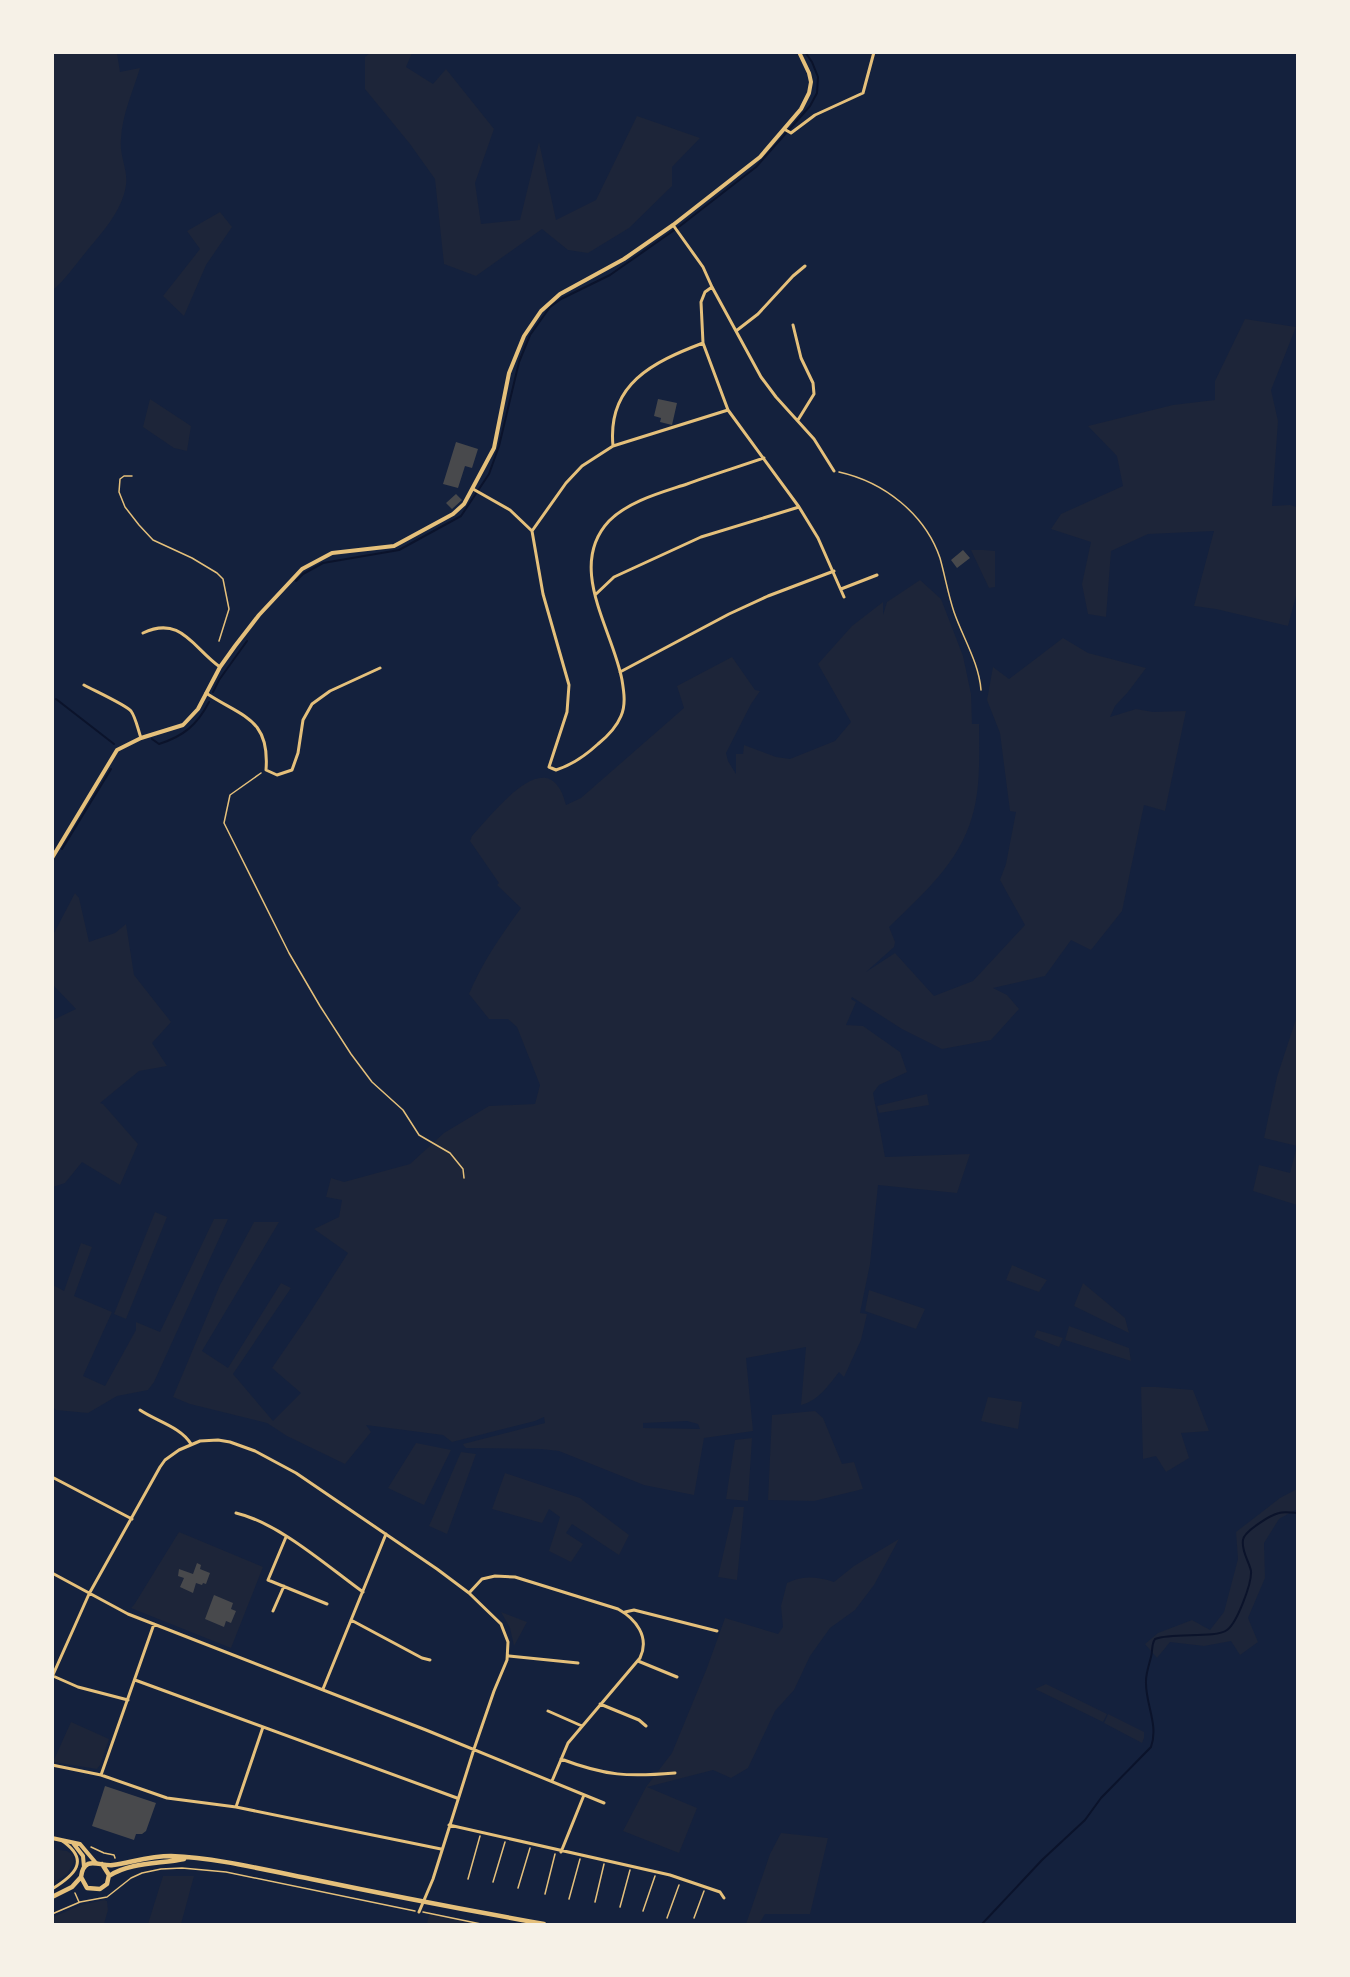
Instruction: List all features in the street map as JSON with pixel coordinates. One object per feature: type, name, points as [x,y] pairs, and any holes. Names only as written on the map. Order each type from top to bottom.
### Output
[{"type":"main road","points":[[72,1887],[81,1877],[83,1869],[90,1863],[110,1866],[160,1857],[188,1858],[234,1864],[544,1924]]},
{"type":"main road","points":[[109,1876],[115,1872],[143,1865],[188,1858]]},
{"type":"main road","points":[[81,1877],[84,1885],[92,1890],[100,1889],[107,1884],[108,1871],[99,1864]]},
{"type":"main road","points":[[52,1897],[72,1887],[84,1885]]},
{"type":"street","points":[[52,858],[117,750],[141,738],[183,725],[198,709],[220,667],[259,615],[302,569],[332,553],[394,546],[453,514],[464,504],[476,491],[494,448],[509,373],[524,336],[541,311],[560,294],[675,228],[760,157],[786,131],[801,109],[809,93],[811,82],[799,52]]},
{"type":"street","points":[[786,131],[791,133],[815,115],[862,93],[874,52]]},
{"type":"street","points":[[675,228],[704,267],[711,287],[761,376],[776,397],[814,439],[834,471]]},
{"type":"street","points":[[736,331],[758,314],[805,266]]},
{"type":"street","points":[[711,287],[705,292],[701,302],[703,343],[728,410],[799,507],[818,538],[844,597]]},
{"type":"street","points":[[793,325],[801,358],[813,383],[814,394],[798,420]]},
{"type":"street","points":[[613,446],[615,410],[625,390],[668,356],[703,343]]},
{"type":"street","points":[[532,531],[574,474],[596,456],[613,446],[728,410]]},
{"type":"street","points":[[476,491],[510,510],[532,531],[543,594],[569,685],[567,712],[549,767],[556,770],[568,766],[613,731],[622,715],[624,695],[620,672],[590,579],[591,555],[601,532],[621,511],[645,499],[764,458]]},
{"type":"street","points":[[595,595],[614,577],[701,537],[799,507]]},
{"type":"street","points":[[620,672],[729,614],[768,596],[834,571]]},
{"type":"street","points":[[841,589],[877,575]]},
{"type":"street","points":[[143,633],[155,628],[175,629],[185,635],[206,657],[220,667]]},
{"type":"street","points":[[206,693],[247,717],[262,734],[266,745],[266,770],[277,775],[292,770],[298,753],[303,720],[312,704],[330,691],[380,668]]},
{"type":"street","points":[[84,685],[123,704],[131,711],[141,738]]},
{"type":"street","points":[[140,1410],[186,1437],[191,1444]]},
{"type":"street","points":[[128,1700],[78,1687],[53,1676],[89,1594],[165,1460],[191,1444],[218,1440],[255,1451],[296,1473],[469,1593],[501,1624],[508,1642],[509,1656],[457,1798],[433,1879],[419,1911]]},
{"type":"street","points":[[52,1477],[132,1519]]},
{"type":"street","points":[[236,1513],[253,1516],[363,1592]]},
{"type":"street","points":[[323,1689],[386,1534]]},
{"type":"street","points":[[286,1537],[268,1580],[327,1604]]},
{"type":"street","points":[[52,1573],[128,1614],[323,1689],[604,1803]]},
{"type":"street","points":[[469,1593],[482,1579],[495,1576],[515,1577],[604,1604],[625,1613],[642,1634],[643,1649],[638,1661],[568,1743],[552,1781]]},
{"type":"street","points":[[273,1611],[284,1586]]},
{"type":"street","points":[[625,1613],[634,1610],[717,1631]]},
{"type":"street","points":[[351,1620],[422,1658],[430,1660]]},
{"type":"street","points":[[101,1775],[154,1624]]},
{"type":"street","points":[[509,1656],[578,1663]]},
{"type":"street","points":[[638,1661],[677,1677]]},
{"type":"street","points":[[135,1680],[457,1798]]},
{"type":"street","points":[[600,1704],[639,1720],[646,1726]]},
{"type":"street","points":[[548,1711],[582,1726]]},
{"type":"street","points":[[236,1807],[263,1727]]},
{"type":"street","points":[[561,1759],[618,1775],[675,1773]]},
{"type":"street","points":[[52,1765],[101,1775],[167,1798],[236,1807],[441,1849]]},
{"type":"street","points":[[558,1851],[584,1795]]},
{"type":"street","points":[[449,1825],[682,1878],[720,1892],[724,1898]]},
{"type":"street","points":[[52,1838],[83,1846],[99,1864]]},
{"type":"street","points":[[52,1888],[74,1874],[78,1863],[74,1851],[60,1839]]},
{"type":"street","points":[[73,1842],[83,1856],[85,1863],[83,1869]]},
{"type":"path","points":[[834,471],[849,474],[891,494],[919,520],[939,557],[955,614],[980,676],[981,690]]},
{"type":"path","points":[[132,476],[124,476],[119,483],[119,492],[132,518],[153,540],[192,558],[223,579],[229,609],[219,640]]},
{"type":"path","points":[[266,770],[230,795],[224,823],[293,961],[351,1054],[372,1082],[403,1110],[419,1135],[450,1153],[463,1168],[464,1178]]},
{"type":"path","points":[[468,1879],[481,1832]]},
{"type":"path","points":[[493,1882],[506,1838]]},
{"type":"path","points":[[519,1888],[531,1844]]},
{"type":"path","points":[[545,1894],[558,1851]]},
{"type":"path","points":[[569,1899],[580,1856]]},
{"type":"path","points":[[595,1902],[605,1861]]},
{"type":"path","points":[[620,1907],[631,1866]]},
{"type":"path","points":[[52,1914],[80,1902],[107,1897],[130,1878],[142,1873],[182,1868],[226,1872],[481,1924]]},
{"type":"path","points":[[643,1911],[656,1872]]},
{"type":"path","points":[[667,1918],[682,1878]]},
{"type":"path","points":[[72,1887],[80,1902]]},
{"type":"path","points":[[694,1918],[705,1887]]},
{"type":"shaded area","points":[[53,52],[117,53],[120,72],[140,68],[122,130],[121,151],[126,179],[124,195],[105,229],[53,290]]},
{"type":"shaded area","points":[[370,53],[412,53],[406,67],[433,84],[446,69],[494,129],[475,183],[481,224],[520,220],[539,142],[556,220],[596,200],[637,116],[700,138],[672,167],[672,186],[629,228],[588,253],[568,250],[542,229],[476,276],[444,264],[435,179],[365,89],[365,57]]},
{"type":"shaded area","points":[[220,212],[232,227],[206,265],[184,316],[163,296],[200,249],[187,231]]},
{"type":"shaded area","points":[[1245,319],[1296,327],[1271,390],[1278,421],[1272,506],[1297,507],[1297,592],[1288,626],[1194,606],[1214,531],[1148,534],[1111,551],[1106,617],[1088,614],[1082,584],[1091,542],[1051,529],[1061,514],[1123,486],[1117,456],[1088,426],[1173,405],[1215,400],[1215,381]]},
{"type":"shaded area","points":[[150,399],[191,426],[187,451],[174,448],[143,427]]},
{"type":"shaded area","points":[[971,550],[995,551],[995,587],[989,588]]},
{"type":"shaded area","points":[[920,580],[941,599],[963,656],[971,694],[972,724],[979,724],[979,771],[975,806],[966,834],[958,849],[938,877],[889,927],[895,942],[894,947],[866,972],[895,953],[934,996],[973,981],[1025,925],[1000,880],[1006,864],[1016,812],[1010,811],[1000,733],[987,700],[993,667],[1009,679],[1063,638],[1088,653],[1146,668],[1115,706],[1110,717],[1136,709],[1153,712],[1186,711],[1165,811],[1144,805],[1122,911],[1091,950],[1071,940],[1045,976],[993,988],[1007,995],[1019,1009],[991,1040],[942,1049],[902,1029],[852,997],[851,999],[856,1002],[846,1025],[863,1026],[900,1052],[907,1072],[879,1085],[873,1093],[885,1157],[970,1154],[957,1193],[878,1185],[870,1264],[860,1313],[867,1314],[861,1340],[844,1377],[839,1372],[818,1396],[801,1405],[806,1347],[746,1358],[753,1431],[704,1438],[694,1495],[644,1485],[559,1451],[466,1448],[463,1444],[545,1423],[544,1417],[452,1442],[443,1435],[366,1425],[371,1432],[345,1464],[287,1436],[267,1423],[190,1404],[173,1397],[220,1285],[254,1222],[279,1222],[202,1351],[228,1368],[281,1283],[291,1288],[233,1374],[273,1421],[301,1393],[272,1368],[348,1253],[314,1229],[339,1217],[342,1200],[326,1197],[331,1178],[344,1182],[410,1164],[444,1133],[489,1106],[535,1104],[540,1085],[517,1027],[508,1019],[489,1019],[469,994],[492,949],[521,908],[497,885],[499,883],[470,841],[472,836],[507,798],[535,779],[547,778],[558,786],[566,805],[581,798],[684,708],[677,686],[732,657],[755,690],[760,691],[726,753],[736,774],[736,754],[743,754],[744,745],[776,757],[790,759],[835,741],[851,722],[818,664],[852,626],[883,602],[883,615],[887,602]],"holes":[[[687,1421],[698,1424],[700,1429],[643,1428],[643,1423]]]},
{"type":"shaded area","points":[[75,893],[79,898],[89,942],[115,933],[126,924],[134,975],[171,1022],[152,1043],[167,1066],[139,1071],[100,1103],[138,1144],[120,1185],[82,1162],[65,1183],[53,1187],[53,1020],[76,1009],[53,985],[53,935]]},
{"type":"shaded area","points":[[1297,1016],[1297,1146],[1264,1138],[1277,1077]]},
{"type":"shaded area","points":[[927,1094],[929,1105],[879,1113],[877,1106]]},
{"type":"shaded area","points":[[1297,1146],[1297,1205],[1253,1191],[1259,1165],[1290,1173]]},
{"type":"shaded area","points":[[155,1212],[167,1217],[126,1319],[114,1314]]},
{"type":"shaded area","points":[[214,1219],[228,1219],[154,1382],[148,1390],[117,1396],[88,1413],[56,1410],[53,1407],[53,1285],[64,1291],[81,1243],[92,1247],[74,1296],[112,1312],[83,1376],[105,1386],[136,1330],[136,1322],[160,1332]]},
{"type":"shaded area","points":[[1012,1265],[1047,1280],[1039,1292],[1006,1280]]},
{"type":"shaded area","points":[[1083,1283],[1125,1318],[1129,1333],[1074,1306]]},
{"type":"shaded area","points":[[869,1290],[925,1309],[916,1329],[865,1311]]},
{"type":"shaded area","points":[[1069,1326],[1129,1348],[1131,1361],[1065,1340]]},
{"type":"shaded area","points":[[1037,1330],[1063,1338],[1059,1347],[1034,1337]]},
{"type":"shaded area","points":[[1141,1387],[1193,1390],[1209,1431],[1181,1433],[1189,1458],[1166,1472],[1156,1456],[1143,1459]]},
{"type":"shaded area","points":[[988,1397],[1022,1402],[1018,1429],[981,1421]]},
{"type":"shaded area","points":[[815,1411],[823,1418],[842,1464],[854,1462],[863,1489],[814,1501],[768,1500],[772,1415]]},
{"type":"shaded area","points":[[752,1438],[748,1501],[726,1499],[735,1440]]},
{"type":"shaded area","points":[[416,1443],[451,1450],[424,1505],[388,1488]]},
{"type":"shaded area","points":[[461,1452],[476,1454],[447,1534],[429,1526]]},
{"type":"shaded area","points":[[505,1473],[580,1498],[629,1535],[619,1555],[572,1524],[566,1533],[583,1544],[571,1562],[549,1551],[560,1517],[549,1509],[542,1523],[492,1509]]},
{"type":"shaded area","points":[[1297,1489],[1297,1509],[1279,1519],[1264,1543],[1265,1578],[1248,1618],[1258,1642],[1240,1655],[1231,1641],[1204,1646],[1170,1642],[1157,1658],[1145,1644],[1158,1633],[1192,1620],[1210,1630],[1224,1612],[1238,1559],[1236,1532],[1280,1498]]},
{"type":"shaded area","points":[[734,1507],[744,1507],[737,1580],[718,1577]]},
{"type":"shaded area","points":[[179,1532],[263,1567],[231,1648],[131,1608]]},
{"type":"shaded area","points":[[899,1539],[874,1585],[855,1610],[830,1628],[810,1656],[794,1690],[775,1711],[748,1768],[731,1778],[713,1770],[647,1787],[697,1808],[679,1853],[623,1831],[646,1787],[672,1753],[725,1618],[778,1634],[783,1627],[781,1606],[787,1583],[810,1578],[834,1582],[854,1566]]},
{"type":"shaded area","points":[[501,1612],[527,1622],[514,1646],[510,1628]]},
{"type":"shaded area","points":[[1046,1684],[1107,1714],[1103,1722],[1035,1689]]},
{"type":"shaded area","points":[[1108,1714],[1144,1732],[1142,1743],[1104,1723]]},
{"type":"shaded area","points":[[71,1722],[109,1739],[97,1769],[53,1762]]},
{"type":"shaded area","points":[[781,1833],[828,1838],[810,1914],[765,1914],[759,1924],[746,1924],[770,1854]]},
{"type":"shaded area","points":[[53,1849],[67,1851],[73,1855],[74,1862],[67,1874],[53,1883]]},
{"type":"shaded area","points":[[163,1876],[194,1876],[181,1924],[148,1924]]},
{"type":"shaded area","points":[[107,1901],[108,1910],[104,1924],[53,1924],[53,1917],[81,1905]]},
{"type":"shaded area","points":[[429,1914],[481,1924],[427,1924]]},
{"type":"building","points":[[658,399],[677,403],[672,425],[660,422],[661,418],[654,416]]},
{"type":"building","points":[[456,442],[478,449],[472,468],[465,466],[458,488],[443,484]]},
{"type":"building","points":[[456,494],[462,500],[452,509],[446,503]]},
{"type":"building","points":[[963,550],[970,558],[957,568],[951,560]]},
{"type":"building","points":[[197,1563],[201,1565],[200,1569],[210,1573],[206,1584],[196,1583],[193,1593],[180,1587],[184,1578],[178,1576],[179,1569],[193,1574]]},
{"type":"building","points":[[214,1595],[233,1603],[231,1609],[236,1611],[231,1623],[226,1621],[224,1627],[205,1619]]},
{"type":"building","points":[[105,1786],[156,1803],[146,1831],[136,1834],[134,1840],[92,1826]]},
{"type":"waterway","points":[[296,581],[303,574],[323,563],[399,550],[461,516],[489,474],[499,446],[519,362],[530,335],[550,307],[561,299],[610,275],[680,226],[756,167],[810,106],[817,93],[818,77],[805,52]]},
{"type":"waterway","points":[[213,692],[247,641]]},
{"type":"waterway","points":[[56,699],[114,744]]},
{"type":"waterway","points":[[152,739],[159,744],[183,733],[200,717],[209,702]]},
{"type":"waterway","points":[[62,849],[111,769]]},
{"type":"waterway","points":[[982,1924],[1042,1860],[1085,1820],[1101,1798],[1151,1747],[1153,1722],[1147,1698],[1146,1681],[1155,1639],[1213,1634],[1227,1630],[1239,1611],[1251,1577],[1243,1548],[1245,1536],[1258,1524],[1275,1514],[1298,1513]]}]
